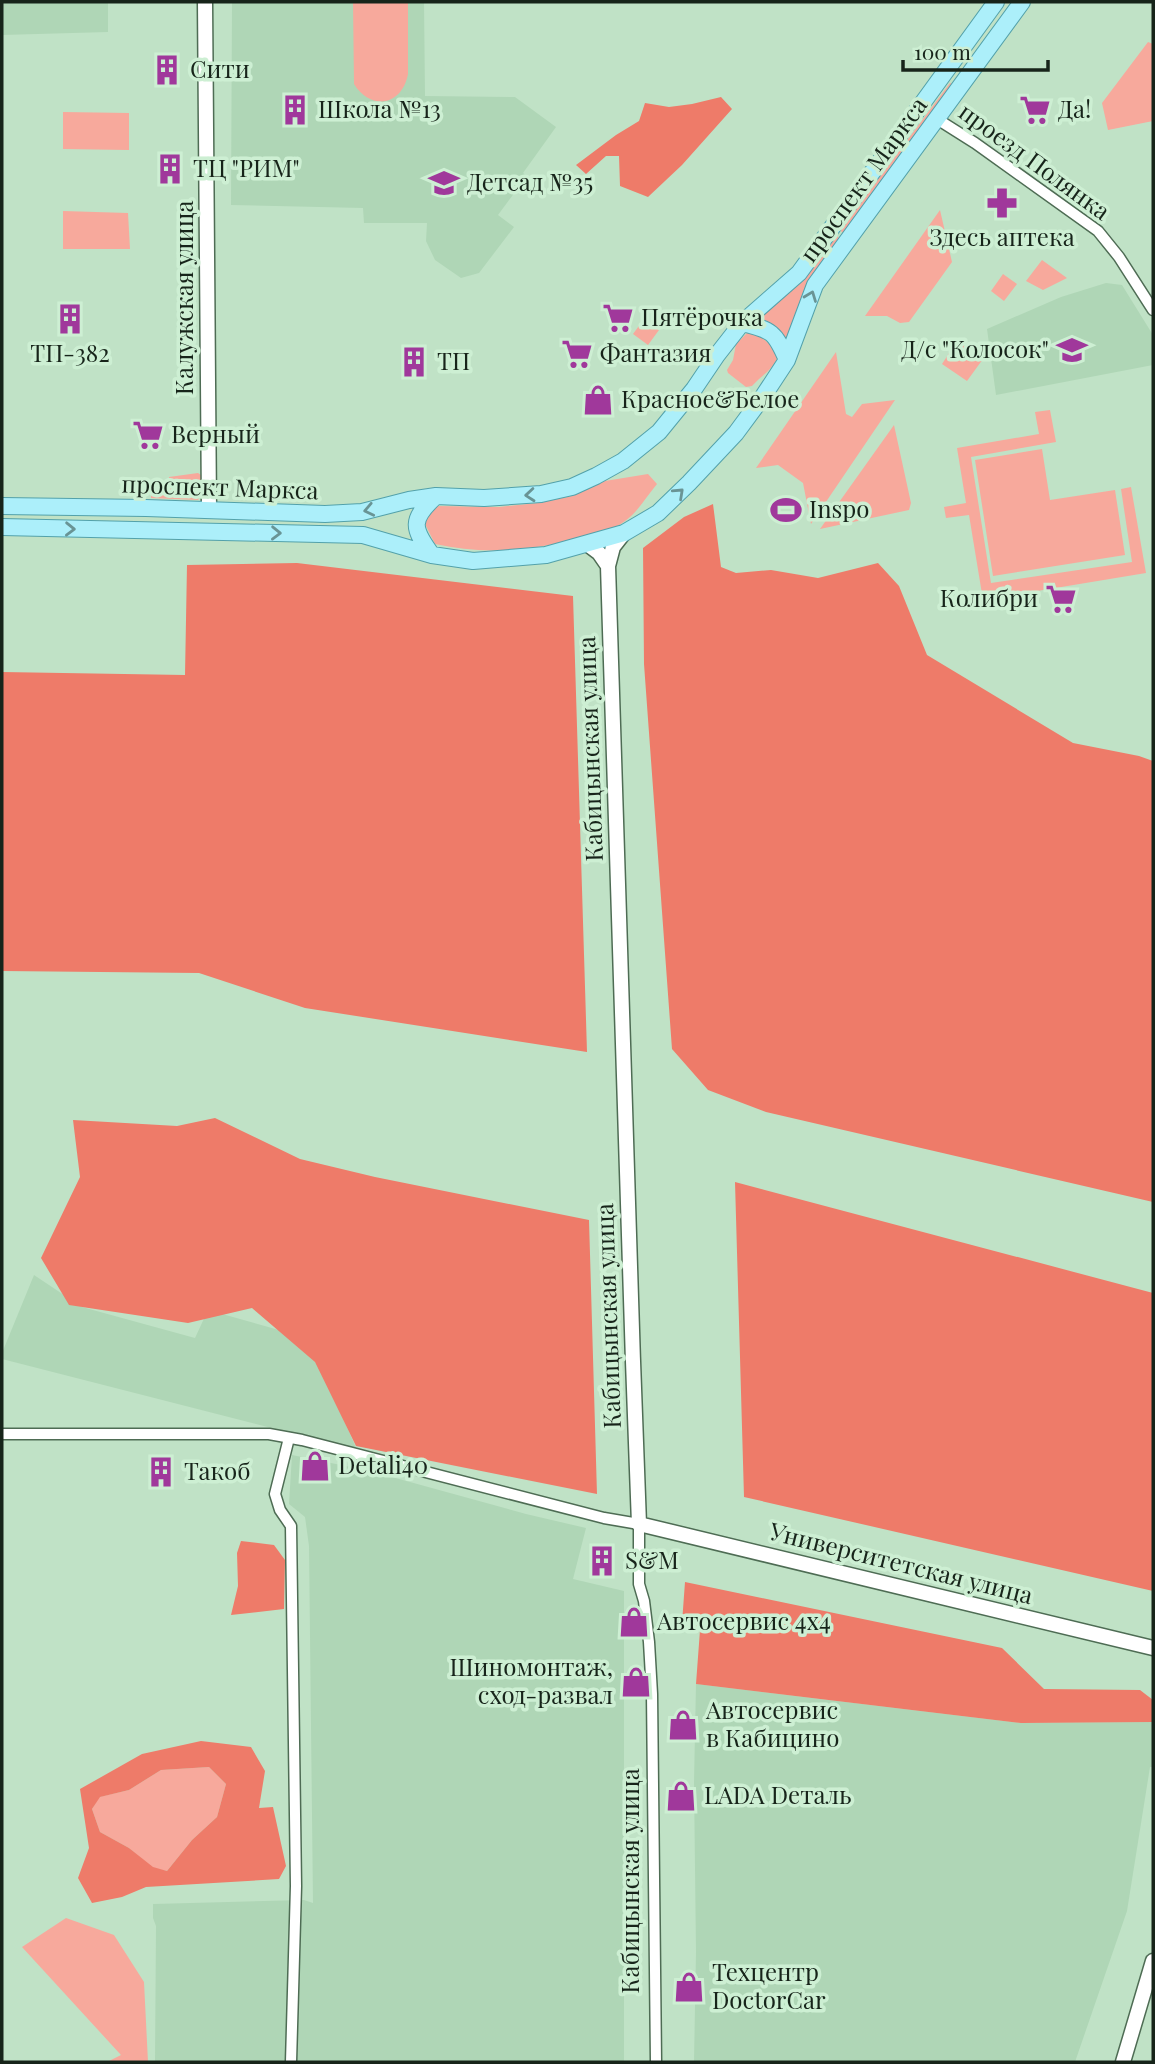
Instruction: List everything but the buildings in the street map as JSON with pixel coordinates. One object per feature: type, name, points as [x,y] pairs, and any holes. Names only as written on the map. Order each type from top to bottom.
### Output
[{"type":"main road","name":"проспект Маркса","points":[[2,506],[209,509],[325,514],[362,512],[436,496],[484,498],[541,494],[572,487],[623,461],[669,422],[742,323],[804,267],[996,2]]},
{"type":"main road","name":"проспект Маркса","points":[[2,527],[363,535],[432,555],[473,561],[546,555],[624,533],[658,513],[736,433],[787,360],[815,285],[1021,2]]},
{"type":"main road","points":[[950,65],[968,78]]},
{"type":"main road","points":[[742,323],[763,328],[778,339],[787,360]]},
{"type":"main road","points":[[432,555],[421,539],[417,519],[422,508],[436,496]]},
{"type":"main road","points":[[208,531],[209,509]]},
{"type":"street","name":"Калужская улица","points":[[205,2],[209,509]]},
{"type":"street","name":"проезд Полянка","points":[[937,119],[1098,231],[1119,257],[1153,310]]},
{"type":"street","points":[[608,566],[613,547],[624,533]]},
{"type":"street","points":[[587,544],[608,566]]},
{"type":"street","name":"Кабицынская улица","points":[[608,566],[639,1584],[649,1642],[652,1694],[656,2062]]},
{"type":"street","points":[[2,1434],[269,1434],[604,1518],[639,1524]]},
{"type":"street","points":[[289,1438],[275,1494],[280,1510],[291,1526],[296,1886],[291,2062]]},
{"type":"street","name":"Университетская улица","points":[[639,1524],[1153,1648]]},
{"type":"street","points":[[1123,2062],[1153,1961]]},
{"type":"shaded area","points":[[2,2],[108,2],[108,32],[2,35]]},
{"type":"shaded area","points":[[232,2],[424,2],[425,96],[515,97],[556,127],[523,173],[527,176],[498,215],[514,227],[479,273],[461,278],[435,260],[426,241],[427,223],[364,223],[363,208],[231,205]]},
{"type":"shaded area","points":[[353,2],[408,2],[408,74],[399,93],[385,101],[369,98],[354,84]]},
{"type":"shaded area","points":[[1148,42],[1153,44],[1153,121],[1108,130],[1102,103]]},
{"type":"shaded area","points":[[950,83],[952,84],[843,233],[840,230]]},
{"type":"shaded area","points":[[721,97],[732,109],[682,165],[648,197],[620,186],[619,156],[606,156],[586,174],[576,165],[639,121],[645,103],[669,107]]},
{"type":"shaded area","points":[[63,112],[129,113],[129,150],[63,149]]},
{"type":"shaded area","points":[[940,210],[952,262],[909,322],[900,323],[887,316],[865,316]]},
{"type":"shaded area","points":[[63,211],[128,213],[130,249],[63,249]]},
{"type":"shaded area","points":[[837,236],[839,238],[808,284],[786,342],[776,327],[759,318],[803,281]]},
{"type":"shaded area","points":[[1042,260],[1067,278],[1043,290],[1026,281]]},
{"type":"shaded area","points":[[1003,274],[1017,284],[1004,301],[991,291]]},
{"type":"shaded area","name":"Д/с \"Колосок\"","points":[[1106,283],[1122,285],[1153,335],[1153,365],[996,395],[987,329],[1061,297]]},
{"type":"shaded area","points":[[644,319],[659,330],[648,345],[633,334]]},
{"type":"shaded area","points":[[748,332],[767,341],[777,359],[752,386],[746,387],[727,370],[733,360],[736,344]]},
{"type":"shaded area","points":[[957,341],[983,359],[967,381],[942,364]]},
{"type":"shaded area","points":[[836,352],[846,414],[852,417],[862,404],[895,400],[811,524],[803,483],[778,465],[756,468]]},
{"type":"shaded area","points":[[1050,410],[1056,442],[971,457],[991,583],[1132,562],[1121,489],[1131,487],[1146,573],[983,600],[969,515],[946,518],[944,507],[966,503],[957,448],[1039,434],[1035,412]]},
{"type":"shaded area","points":[[894,425],[911,503],[909,510],[820,529]]},
{"type":"shaded area","points":[[1042,449],[1050,500],[1115,490],[1125,555],[993,576],[975,460]]},
{"type":"shaded area","points":[[198,473],[203,485],[198,500],[151,498],[151,493],[169,486],[169,477]]},
{"type":"shaded area","points":[[648,474],[657,484],[629,518],[613,528],[571,540],[513,550],[455,548],[435,544],[425,524],[428,511],[435,506],[499,507],[538,503],[572,496],[605,481]]},
{"type":"shaded area","points":[[713,504],[721,567],[736,573],[771,570],[818,578],[878,563],[899,586],[927,655],[1073,743],[1153,761],[1153,1202],[766,1112],[708,1090],[672,1049],[644,664],[643,548],[684,517]]},
{"type":"shaded area","points":[[297,563],[573,596],[587,1052],[305,1008],[199,973],[2,971],[2,672],[185,675],[187,565]]},
{"type":"shaded area","points":[[215,1118],[300,1159],[375,1177],[589,1220],[597,1494],[356,1446],[315,1362],[252,1308],[188,1323],[69,1305],[41,1258],[80,1177],[73,1120],[177,1126]]},
{"type":"shaded area","points":[[735,1182],[1153,1293],[1153,1591],[744,1497]]},
{"type":"shaded area","points":[[34,1275],[82,1307],[195,1338],[208,1310],[286,1332],[321,1368],[357,1450],[2,1359],[2,1353]]},
{"type":"shaded area","points":[[292,1455],[370,1471],[586,1528],[573,1579],[624,1591],[624,2062],[155,2062],[156,1926],[153,1904],[304,1900],[313,1903],[309,1546],[305,1517],[289,1504]]},
{"type":"shaded area","points":[[241,1541],[274,1545],[285,1560],[284,1609],[231,1615],[238,1586],[237,1553]]},
{"type":"shaded area","points":[[685,1582],[1002,1648],[1044,1689],[1140,1690],[1153,1700],[1153,1722],[1021,1723],[696,1684],[700,1630],[682,1623]]},
{"type":"shaded area","points":[[696,1684],[1021,1723],[1153,1722],[1153,1767],[1150,1767],[1127,1911],[1075,2062],[694,2062]]},
{"type":"shaded area","points":[[201,1741],[251,1747],[265,1771],[259,1808],[273,1807],[286,1866],[279,1879],[146,1887],[122,1897],[92,1903],[78,1878],[89,1848],[80,1789],[142,1754]],"holes":[[[209,1767],[226,1784],[217,1817],[192,1840],[167,1871],[153,1867],[129,1848],[100,1832],[92,1809],[100,1797],[129,1790],[161,1770]]]},
{"type":"shaded area","points":[[209,1767],[226,1784],[217,1817],[192,1840],[167,1871],[153,1868],[129,1848],[100,1832],[92,1809],[99,1797],[129,1790],[161,1770]]},
{"type":"shaded area","points":[[66,1918],[114,1935],[144,1982],[148,2062],[107,2062],[121,2055],[22,1947]]},
{"type":"place","name":"Сити","points":[[167,70]]},
{"type":"place","name":"Школа №13","points":[[295,110]]},
{"type":"place","name":"Да!","points":[[1035,110]]},
{"type":"place","name":"ТЦ \"РИМ\"","points":[[170,169]]},
{"type":"place","name":"Детсад №35","points":[[444,183]]},
{"type":"place","name":"Здесь аптека","points":[[1002,203]]},
{"type":"place","name":"Пятёрочка","points":[[618,318]]},
{"type":"place","name":"ТП-382","points":[[70,319]]},
{"type":"place","name":"Д/с \"Колосок\"","points":[[1072,350]]},
{"type":"place","name":"Фантазия","points":[[577,354]]},
{"type":"place","name":"ТП","points":[[414,362]]},
{"type":"place","name":"Красное&Белое","points":[[598,400]]},
{"type":"place","name":"Верный","points":[[148,435]]},
{"type":"place","name":"Inspo","points":[[786,510]]},
{"type":"place","name":"Колибри","points":[[1061,599]]},
{"type":"place","name":"Detali40","points":[[315,1466]]},
{"type":"place","name":"Такоб","points":[[161,1472]]},
{"type":"place","name":"S&M","points":[[602,1561]]},
{"type":"place","name":"Автосервис 4х4","points":[[634,1622]]},
{"type":"place","name":"Шиномонтаж, сход-развал","points":[[636,1682]]},
{"type":"place","name":"Автосервис в Кабицино","points":[[683,1725]]},
{"type":"place","name":"LADA Dеталь","points":[[681,1796]]},
{"type":"place","name":"Техцентр DoctorCar","points":[[689,1987]]}]
